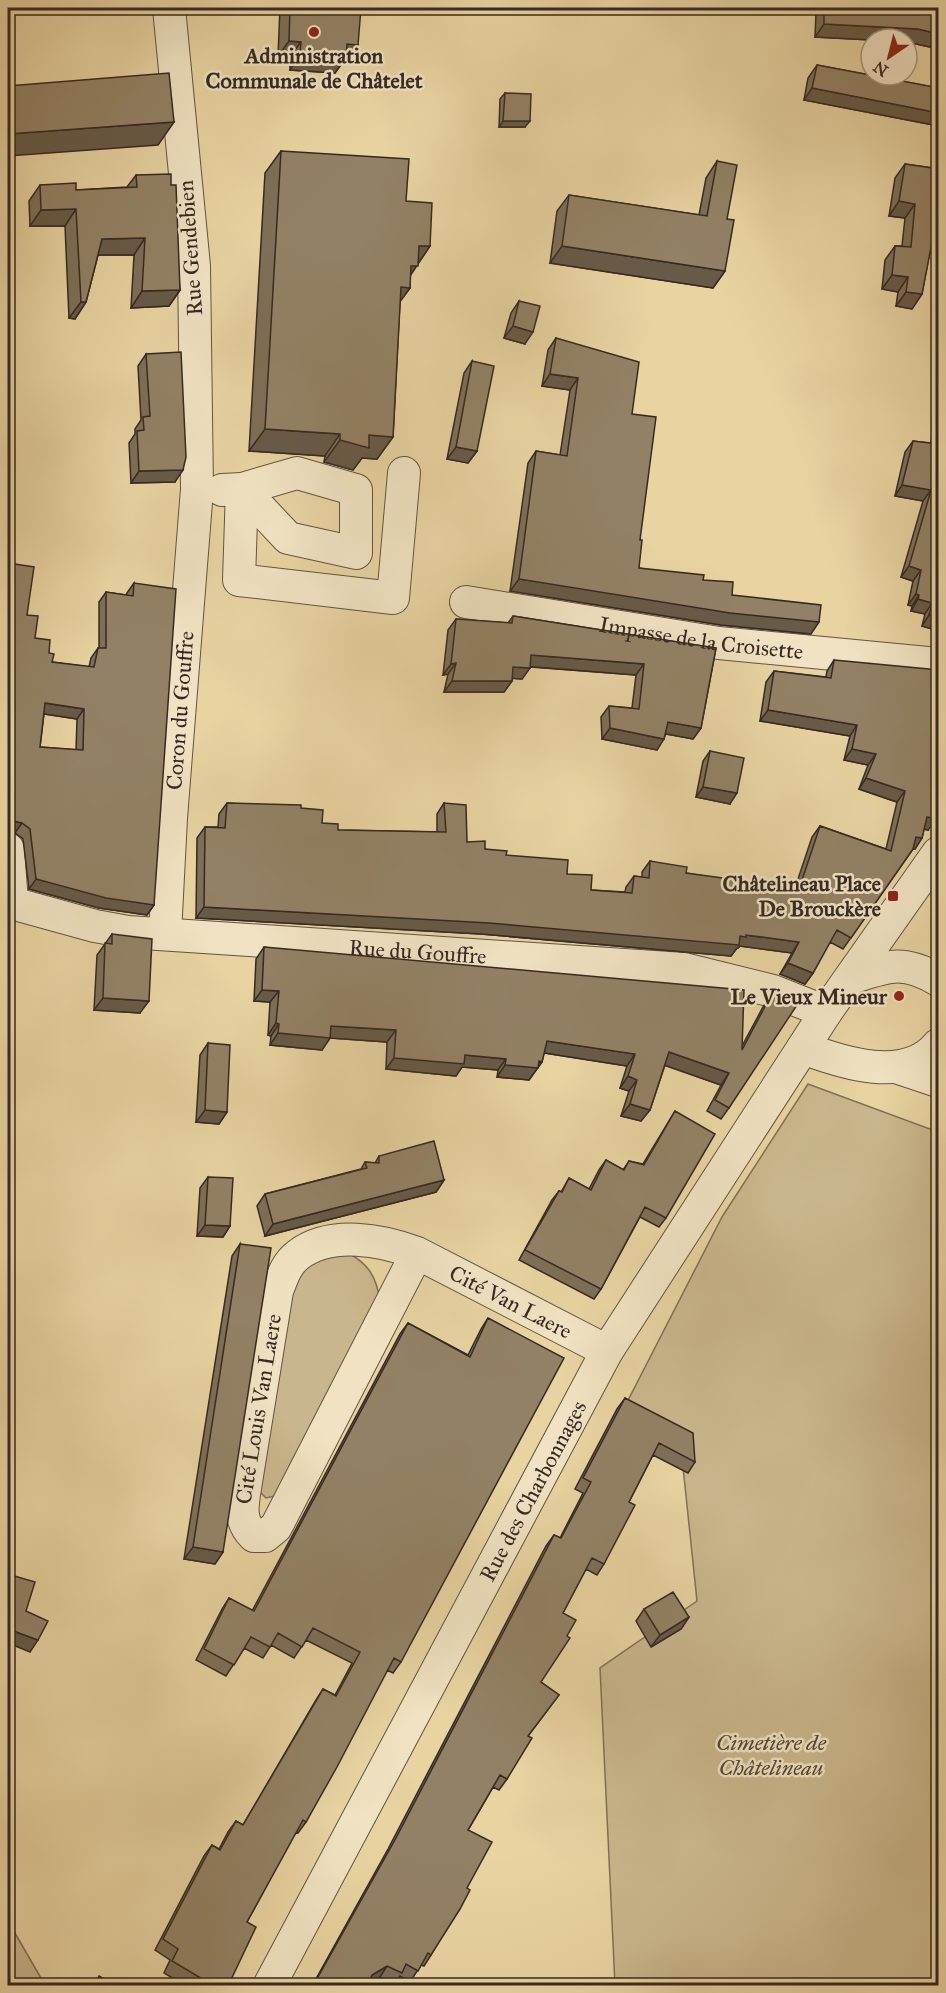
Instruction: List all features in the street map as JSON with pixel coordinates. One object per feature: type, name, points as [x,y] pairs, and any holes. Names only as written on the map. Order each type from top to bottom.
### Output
[{"type":"street","name":"Rue Gendebien","points":[[169,8],[194,266],[197,489]]},
{"type":"street","points":[[197,489],[242,489],[239,580],[393,598],[404,473]]},
{"type":"street","name":"Coron du Gouffre","points":[[165,934],[171,818],[197,489]]},
{"type":"street","name":"Impasse de la Croisette","points":[[466,602],[719,643],[939,664]]},
{"type":"street","points":[[8,849],[10,903]]},
{"type":"street","name":"Rue des Charbonnages","points":[[269,1986],[607,1351],[826,1012],[939,853]]},
{"type":"street","name":"Rue du Gouffre","points":[[10,903],[95,926],[165,934],[684,969],[773,991],[826,1012]]},
{"type":"street","points":[[851,978],[894,965],[918,969],[939,980]]},
{"type":"street","points":[[896,1067],[926,1057],[939,1045]]},
{"type":"street","points":[[803,1048],[826,1056],[896,1067],[939,1081]]},
{"type":"street","name":"Cité Louis Van Laere","points":[[350,1240],[390,1243],[417,1253],[276,1527],[265,1536],[254,1536],[246,1528],[241,1514],[277,1291],[286,1267],[298,1254],[318,1245],[350,1240]]},
{"type":"street","name":"Cité Van Laere","points":[[417,1253],[607,1351]]},
{"type":"green space","name":"Cimetière de Châtelineau","points":[[808,1084],[938,1132],[938,1985],[615,1985],[600,1668],[697,1601],[681,1448],[620,1416],[722,1217]]},
{"type":"green space","points":[[348,1253],[370,1272],[380,1300],[279,1495],[266,1498],[259,1491],[286,1306],[301,1264]]},
{"type":"green space","points":[[8,1921],[45,1985],[8,1985]]},
{"type":"building","name":"Administration Communale de Châtelet","points":[[290,8],[361,8],[358,45],[347,44],[346,58],[300,55],[301,42],[289,41]]},
{"type":"building","points":[[824,8],[939,8],[939,34],[919,29],[919,27],[824,24]]},
{"type":"building","points":[[817,65],[859,73],[859,87],[919,87],[919,84],[939,88],[939,113],[812,88]]},
{"type":"building","points":[[169,73],[174,122],[8,134],[8,86]]},
{"type":"building","points":[[505,93],[531,94],[530,121],[503,121]]},
{"type":"building","points":[[281,151],[409,159],[406,201],[432,203],[430,246],[419,246],[418,266],[411,266],[410,288],[401,287],[393,437],[369,435],[369,448],[340,440],[340,434],[265,429]]},
{"type":"building","points":[[717,161],[737,165],[727,219],[734,220],[725,271],[562,246],[569,195],[707,216]]},
{"type":"building","points":[[905,164],[939,169],[939,238],[933,237],[922,294],[906,292],[908,277],[892,275],[895,246],[911,247],[915,204],[899,201]]},
{"type":"building","points":[[171,174],[171,185],[176,185],[180,290],[142,291],[145,238],[102,239],[86,302],[81,302],[76,209],[41,210],[40,185],[76,183],[76,190],[137,187],[136,175]]},
{"type":"building","points":[[519,301],[540,306],[533,332],[513,326]]},
{"type":"building","points":[[556,338],[639,362],[632,414],[656,417],[640,540],[642,540],[639,568],[704,575],[703,580],[733,582],[732,595],[821,605],[819,622],[730,613],[519,579],[536,451],[567,456],[578,378],[550,374]]},
{"type":"building","points":[[181,352],[186,457],[183,470],[139,471],[137,431],[144,430],[143,417],[150,416],[146,354]]},
{"type":"building","points":[[472,361],[494,366],[477,451],[456,447]]},
{"type":"building","points":[[939,435],[939,618],[929,615],[932,603],[918,599],[919,595],[916,594],[921,570],[909,566],[931,490],[902,485],[913,441],[937,444]]},
{"type":"building","points":[[8,563],[34,567],[27,615],[38,616],[35,638],[50,640],[49,653],[54,654],[52,662],[94,667],[98,648],[106,648],[106,592],[133,596],[134,583],[176,589],[154,905],[106,898],[36,879],[30,829],[22,823],[13,821],[8,823],[8,676],[11,675]],"holes":[[[45,703],[84,709],[83,750],[40,747]]]},
{"type":"building","points":[[513,616],[716,648],[701,728],[668,722],[664,739],[610,728],[609,706],[639,709],[644,664],[531,655],[530,668],[513,667],[512,681],[452,681],[456,663],[451,664],[456,619],[512,623]]},
{"type":"building","points":[[834,660],[939,670],[939,816],[936,819],[927,817],[922,838],[916,837],[913,849],[851,938],[837,930],[813,973],[788,963],[799,942],[746,935],[746,937],[740,936],[739,945],[489,923],[204,907],[205,827],[225,828],[227,803],[301,805],[301,808],[323,810],[322,823],[338,824],[338,830],[446,832],[444,803],[466,805],[467,842],[485,841],[485,849],[507,851],[506,855],[568,860],[567,874],[592,875],[591,890],[632,893],[634,876],[649,878],[650,861],[687,867],[686,873],[760,883],[798,892],[820,826],[891,851],[905,791],[866,778],[876,754],[852,749],[857,725],[768,710],[774,671],[831,678]]},
{"type":"building","points":[[710,751],[744,758],[737,793],[703,787]]},
{"type":"building","points":[[112,934],[152,939],[149,1001],[103,998],[105,943],[112,944]]},
{"type":"building","points":[[264,947],[744,990],[742,1050],[771,995],[797,1005],[729,1108],[715,1100],[729,1073],[669,1052],[650,1110],[630,1104],[637,1080],[628,1076],[635,1054],[547,1041],[542,1062],[539,1061],[538,1068],[505,1065],[506,1059],[465,1055],[464,1064],[394,1058],[396,1030],[331,1026],[330,1038],[278,1033],[279,1024],[276,1023],[279,991],[262,990]]},
{"type":"building","points":[[208,1043],[230,1045],[227,1112],[205,1110]]},
{"type":"building","points":[[675,1111],[715,1134],[666,1218],[645,1207],[601,1289],[525,1250],[569,1178],[591,1190],[606,1160],[624,1170],[629,1161],[644,1165]]},
{"type":"building","points":[[434,1141],[444,1180],[273,1224],[265,1194],[367,1168],[365,1162],[379,1163],[379,1156]]},
{"type":"building","points":[[208,1177],[233,1178],[230,1226],[205,1225]]},
{"type":"building","points":[[240,1244],[271,1248],[223,1552],[193,1547]]},
{"type":"building","points":[[488,1318],[564,1358],[401,1662],[394,1658],[337,1767],[306,1822],[303,1820],[247,1922],[256,1927],[228,1986],[214,1986],[172,1961],[178,1949],[163,1939],[212,1845],[220,1850],[236,1821],[243,1825],[323,1689],[336,1696],[360,1652],[313,1628],[302,1647],[278,1633],[270,1647],[251,1637],[234,1665],[204,1649],[229,1598],[254,1611],[408,1323],[470,1357]]},
{"type":"building","points":[[625,1398],[693,1433],[695,1462],[659,1443],[629,1502],[635,1505],[604,1564],[592,1558],[563,1613],[576,1620],[567,1636],[570,1638],[541,1682],[559,1695],[528,1736],[532,1738],[507,1779],[500,1775],[468,1830],[492,1842],[467,1888],[470,1890],[460,1909],[431,1955],[428,1953],[418,1971],[406,1964],[402,1973],[387,1966],[372,1975],[367,1986],[313,1986],[396,1838],[554,1535],[561,1538],[591,1482],[583,1478]]},
{"type":"building","points":[[11,1575],[35,1582],[26,1611],[48,1621],[38,1640],[8,1629],[8,1585]]},
{"type":"building","points":[[673,1592],[689,1617],[660,1635],[644,1609]]},
{"type":"building","points":[[99,1976],[116,1986],[95,1986]]},
{"type":"place","name":"Administration Communale de Châtelet","points":[[314,32]]},
{"type":"place","name":"Châtelineau Place De Brouckère","points":[[893,896]]},
{"type":"place","name":"Le Vieux Mineur","points":[[899,996]]}]
